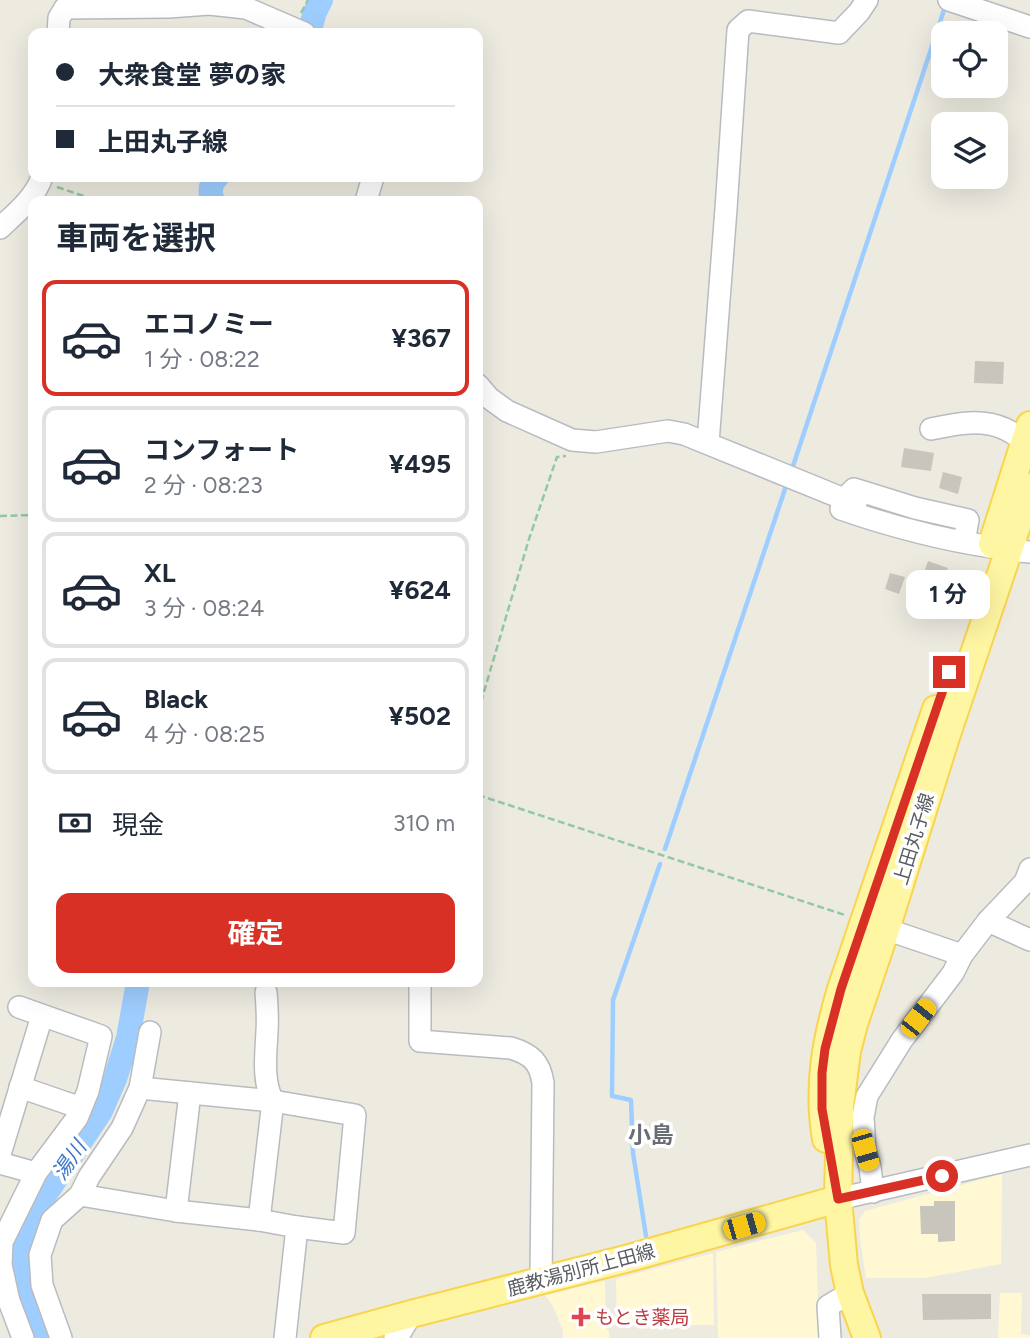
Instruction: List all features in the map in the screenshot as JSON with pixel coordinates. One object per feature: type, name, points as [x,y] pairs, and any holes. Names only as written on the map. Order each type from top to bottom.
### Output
[{"type":"main road","name":"上田丸子線","points":[[1010,550],[1027,433]]},
{"type":"main road","name":"上田丸子線","points":[[867,1338],[850,1293],[841,1242],[838,1199],[823,1121],[822,1073],[825,1049],[834,1014],[875,925],[1010,550],[1030,487]]},
{"type":"main road","name":"鹿教湯別所上田線","points":[[324,1338],[633,1257],[838,1199]]},
{"type":"street","points":[[708,443],[738,30],[748,21],[839,33],[867,0]]},
{"type":"street","points":[[950,0],[1030,27]]},
{"type":"street","points":[[58,28],[59,18],[65,8],[211,2],[246,8],[291,28]]},
{"type":"street","points":[[0,228],[28,200]]},
{"type":"street","points":[[483,391],[507,411],[572,440],[596,442],[668,431],[684,434],[844,499],[841,509],[887,525],[962,536],[1010,550]]},
{"type":"street","points":[[931,429],[959,423],[987,424],[1027,433]]},
{"type":"street","points":[[873,1192],[865,1150],[863,1117],[867,1096],[902,1040],[953,973],[962,955],[988,921],[1025,882],[1030,869]]},
{"type":"street","points":[[988,921],[1030,940]]},
{"type":"street","points":[[875,925],[962,955]]},
{"type":"street","points":[[421,987],[420,1041],[511,1048],[523,1051],[536,1062],[541,1071],[541,1281]]},
{"type":"street","points":[[259,1220],[273,1101],[267,1090],[266,992]]},
{"type":"street","points":[[19,1007],[101,1036],[88,1091],[77,1118],[36,1173],[1,1242],[1,1265],[9,1301],[23,1338]]},
{"type":"street","points":[[0,1154],[43,1016]]},
{"type":"street","points":[[61,1338],[42,1285],[40,1255],[52,1220],[79,1195],[122,1128],[140,1088],[150,1032]]},
{"type":"street","points":[[20,1087],[81,1108]]},
{"type":"street","points":[[79,1195],[344,1233],[355,1115],[273,1101],[140,1088]]},
{"type":"street","points":[[176,1211],[190,1093]]},
{"type":"street","points":[[838,1199],[1030,1155]]},
{"type":"street","points":[[0,1163],[36,1173]]},
{"type":"street","points":[[285,1338],[296,1227]]},
{"type":"street","points":[[830,1338],[828,1306],[850,1293]]},
{"type":"street","points":[[395,1338],[411,1314]]},
{"type":"path","points":[[50,182],[85,196]]},
{"type":"path","points":[[483,695],[557,457],[569,456]]},
{"type":"path","points":[[0,516],[28,515]]},
{"type":"path","points":[[483,797],[875,925]]},
{"type":"shaded area","points":[[1002,1174],[1001,1264],[924,1278],[866,1278],[859,1220],[865,1211]]},
{"type":"shaded area","points":[[803,1230],[816,1243],[819,1338],[718,1338],[716,1252]]},
{"type":"shaded area","points":[[713,1253],[714,1325],[617,1325],[616,1279]]},
{"type":"shaded area","name":"もとき薬局","points":[[605,1281],[606,1328],[609,1338],[563,1338],[553,1306],[545,1295]]},
{"type":"shaded area","points":[[1000,1293],[1022,1293],[1021,1334],[1030,1335],[1030,1338],[998,1338]]},
{"type":"building","points":[[975,361],[1004,362],[1003,384],[974,383]]},
{"type":"building","points":[[904,448],[934,453],[931,471],[901,467]]},
{"type":"building","points":[[943,472],[962,477],[958,494],[939,488]]},
{"type":"building","points":[[928,561],[948,568],[940,590],[920,583]]},
{"type":"building","points":[[890,573],[905,577],[899,594],[885,589]]},
{"type":"building","points":[[934,1201],[955,1201],[955,1241],[938,1242],[938,1234],[921,1234],[920,1206],[934,1206]]},
{"type":"building","points":[[922,1294],[991,1294],[991,1319],[923,1320]]},
{"type":"waterway","name":"湯川","points":[[310,28],[321,0]]},
{"type":"waterway","points":[[792,469],[944,10]]},
{"type":"waterway","name":"湯川","points":[[212,196],[213,182]]},
{"type":"waterway","points":[[665,849],[787,483]]},
{"type":"waterway","points":[[646,1236],[633,1153],[631,1100],[612,1096],[613,1000],[660,864]]},
{"type":"waterway","name":"湯川","points":[[41,1338],[23,1291],[21,1252],[33,1213],[101,1111],[128,1038],[137,987]]},
{"type":"place","name":"もとき薬局","points":[[581,1317]]},
{"type":"district","name":"小島","points":[[651,1135]]},
{"type":"route","points":[[942,1176],[838,1199],[823,1121],[822,1073],[825,1049],[841,989],[949,672]]}]
